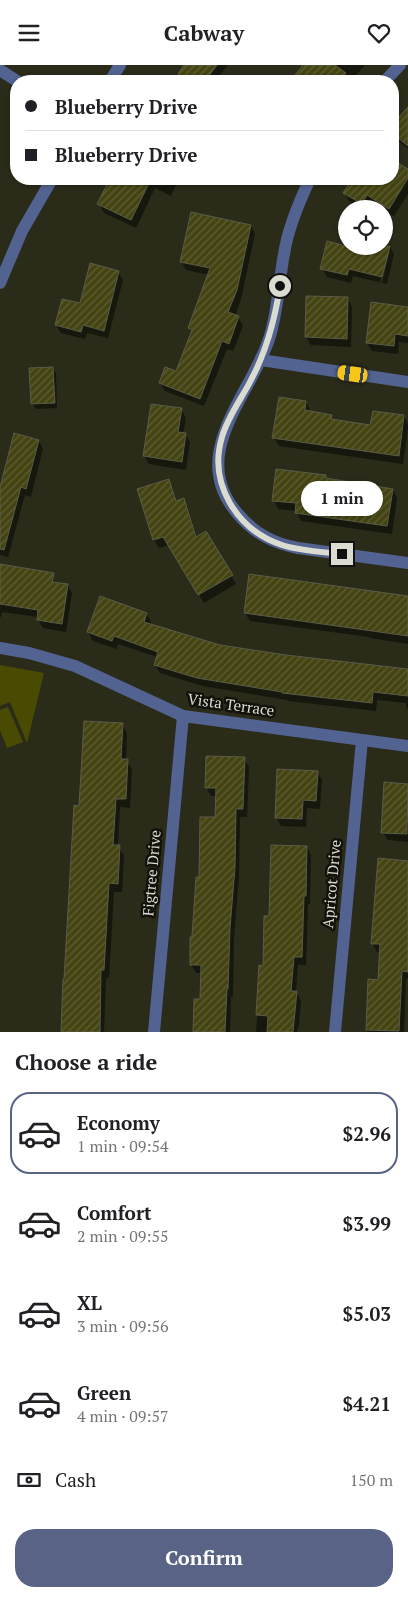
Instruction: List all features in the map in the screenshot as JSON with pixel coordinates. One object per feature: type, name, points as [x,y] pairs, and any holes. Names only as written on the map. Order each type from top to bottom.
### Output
[{"type":"street","points":[[391,75],[400,65]]},
{"type":"street","points":[[0,283],[22,231],[49,185]]},
{"type":"street","points":[[307,185],[300,201],[284,252],[276,313],[269,339],[261,360],[222,437],[220,449],[222,484],[226,499],[249,526],[260,535],[283,545],[408,563]]},
{"type":"street","points":[[261,360],[408,382]]},
{"type":"street","name":"Vista Terrace","points":[[0,648],[29,653],[75,666],[182,716],[408,746]]},
{"type":"street","name":"Figtree Drive","points":[[154,1032],[182,716]]},
{"type":"street","name":"Apricot Drive","points":[[335,1032],[362,740]]},
{"type":"shaded area","points":[[0,665],[44,673],[27,743],[10,702],[0,706]]},
{"type":"shaded area","points":[[8,707],[23,742],[7,748],[0,730],[0,710]]},
{"type":"building","points":[[184,65],[217,65],[210,75],[178,74]]},
{"type":"building","points":[[303,65],[335,65],[346,73],[344,75],[295,75]]},
{"type":"building","points":[[408,107],[408,146],[399,139],[399,117]]},
{"type":"building","points":[[399,163],[408,169],[408,178],[393,202],[393,200],[375,200],[367,195],[364,200],[355,200],[343,193],[348,185],[399,185]]},
{"type":"building","points":[[107,185],[148,185],[131,220],[97,204]]},
{"type":"building","points":[[191,212],[251,225],[237,290],[228,312],[239,316],[229,344],[222,341],[200,399],[159,383],[165,367],[176,371],[192,330],[188,328],[210,268],[180,262]]},
{"type":"building","points":[[327,241],[338,244],[338,255],[388,255],[382,277],[349,269],[347,275],[320,269]]},
{"type":"building","points":[[90,263],[119,271],[104,331],[83,325],[81,332],[55,325],[62,299],[80,303]]},
{"type":"building","points":[[306,296],[348,297],[347,339],[305,337]]},
{"type":"building","points":[[371,302],[408,307],[408,336],[395,334],[394,346],[366,343]]},
{"type":"building","points":[[53,367],[55,403],[31,404],[29,368]]},
{"type":"building","points":[[279,397],[306,401],[305,410],[332,415],[331,419],[370,425],[373,411],[404,415],[399,456],[272,438]]},
{"type":"building","points":[[151,404],[182,408],[178,432],[186,433],[182,462],[143,456]]},
{"type":"building","points":[[14,433],[39,440],[26,489],[21,487],[4,550],[0,549],[0,487]]},
{"type":"building","points":[[276,469],[326,475],[326,478],[393,489],[387,526],[295,513],[296,503],[272,501]]},
{"type":"building","points":[[169,479],[176,501],[184,498],[196,537],[206,531],[233,575],[198,595],[163,537],[153,540],[137,489]]},
{"type":"building","points":[[0,564],[54,573],[52,582],[68,584],[62,624],[37,620],[38,610],[0,604]]},
{"type":"building","points":[[249,574],[408,596],[408,636],[244,613]]},
{"type":"building","points":[[100,596],[147,613],[144,622],[220,645],[286,655],[408,669],[408,696],[373,692],[372,703],[282,693],[197,678],[154,665],[158,652],[114,636],[112,641],[87,632]]},
{"type":"building","points":[[84,721],[123,723],[121,759],[128,759],[126,799],[116,799],[113,845],[120,845],[118,884],[109,883],[104,970],[101,970],[100,1032],[61,1032],[74,805],[79,806]]},
{"type":"building","points":[[206,756],[245,757],[243,809],[236,809],[235,867],[225,1032],[193,1032],[194,999],[200,999],[201,965],[190,965],[190,937],[192,937],[196,877],[199,877],[200,817],[215,817],[216,788],[205,788]]},
{"type":"building","points":[[277,769],[318,771],[316,801],[303,800],[302,819],[275,818]]},
{"type":"building","points":[[384,782],[408,784],[407,834],[381,833]]},
{"type":"building","points":[[271,845],[307,846],[302,957],[294,957],[291,991],[297,991],[293,1032],[267,1032],[268,1016],[256,1015],[259,965],[263,966],[264,916],[269,916]]},
{"type":"building","points":[[378,858],[408,861],[408,972],[402,971],[399,1031],[366,1030],[368,979],[378,980],[380,944],[371,944]]},
{"type":"route","points":[[280,286],[276,313],[261,360],[222,437],[219,459],[222,484],[226,499],[233,509],[260,535],[283,545],[342,554]]}]
